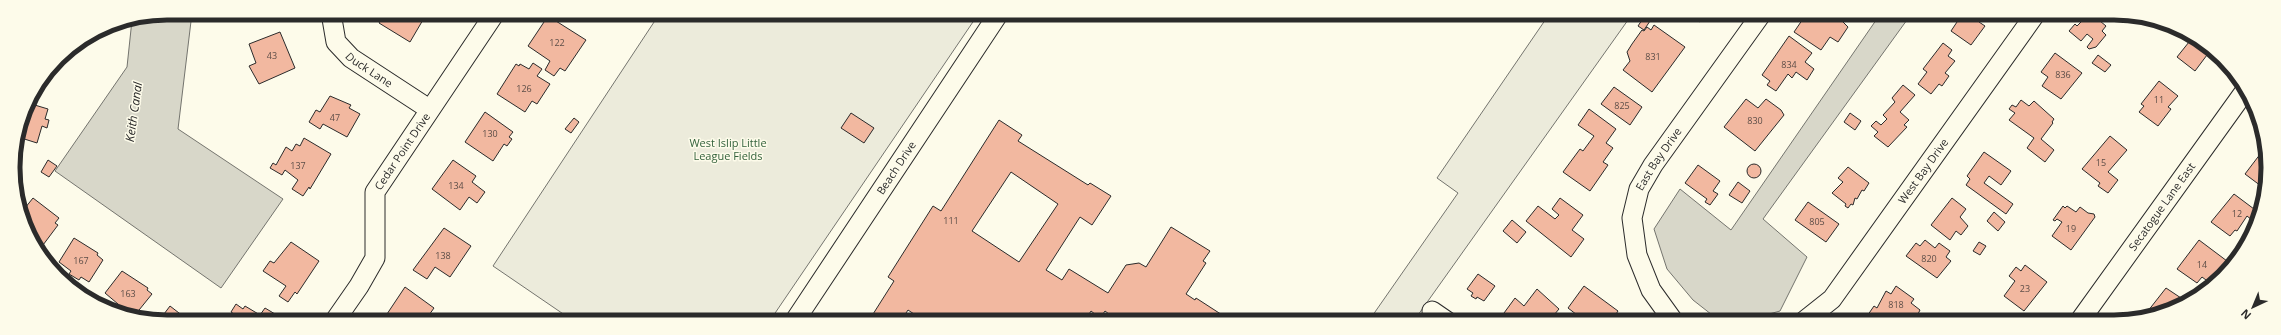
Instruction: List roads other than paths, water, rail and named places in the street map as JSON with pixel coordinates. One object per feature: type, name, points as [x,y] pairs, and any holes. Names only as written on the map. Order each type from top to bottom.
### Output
[{"type":"street","name":"Duck Lane","points":[[332,20],[336,42],[352,58],[429,109]]},
{"type":"street","name":"Cedar Point Drive","points":[[339,315],[359,286],[375,258],[375,192],[429,109],[490,20]]},
{"type":"street","name":"Beach Drive","points":[[799,315],[994,20]]},
{"type":"street","name":"East Bay Drive","points":[[1669,315],[1651,290],[1637,255],[1632,218],[1639,189],[1653,165],[1757,20]]},
{"type":"street","name":"West Bay Drive","points":[[1812,315],[1832,299],[2031,20]]},
{"type":"street","name":"Secatogue Lane East","points":[[2084,315],[2241,95]]},
{"type":"street","points":[[1432,311],[1438,315]]},
{"type":"water","name":"Keith Canal","points":[[158,20],[191,20],[178,129],[283,199],[221,288],[55,171],[127,67],[132,24]]},
{"type":"water","points":[[1876,20],[1907,20],[1763,219],[1807,257],[1780,311],[1766,315],[1712,315],[1693,300],[1667,269],[1654,229],[1680,189],[1731,230]]},
{"type":"park label","name":"West Islip Little League Fields","points":[[728,149]]}]
